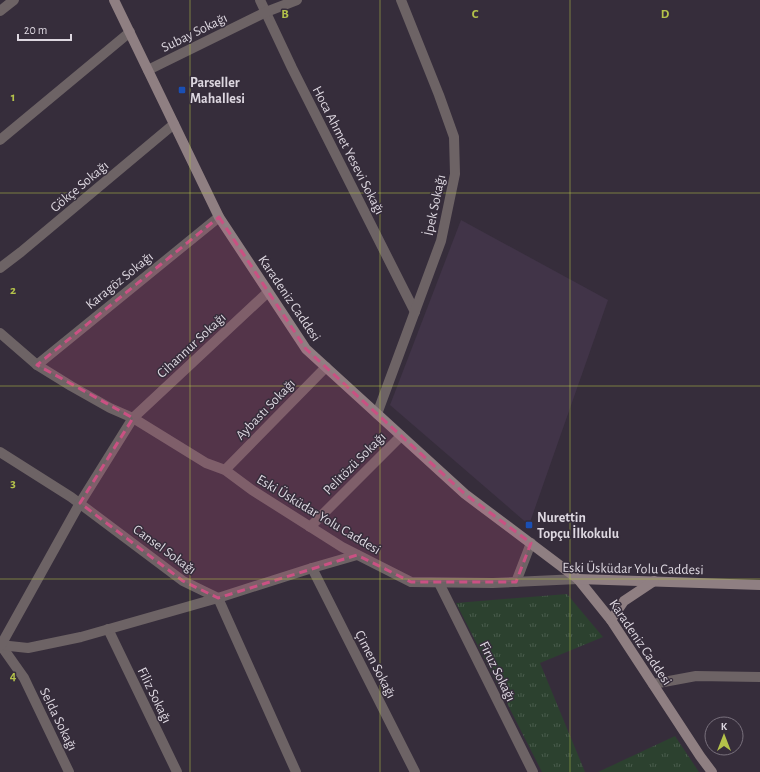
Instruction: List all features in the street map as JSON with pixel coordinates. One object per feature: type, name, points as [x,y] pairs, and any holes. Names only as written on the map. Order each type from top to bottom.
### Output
[{"type":"street","points":[[0,12],[14,0]]},
{"type":"street","name":"Karadeniz Caddesi","points":[[114,0],[219,217],[306,349],[465,494],[578,579],[611,620],[652,684],[712,772]]},
{"type":"street","name":"Hoca Ahmet Yesevi Sokağı","points":[[260,0],[292,68],[415,312]]},
{"type":"street","name":"Subay Sokağı","points":[[148,70],[266,12],[297,0]]},
{"type":"street","name":"İpek Sokağı","points":[[376,414],[441,241],[455,174],[454,137],[401,0]]},
{"type":"street","points":[[0,140],[130,32]]},
{"type":"street","name":"Gökçe Sokağı","points":[[0,268],[174,124]]},
{"type":"street","name":"Karagöz Sokağı","points":[[37,365],[219,217]]},
{"type":"street","name":"Cihannur Sokağı","points":[[80,503],[133,418],[268,292]]},
{"type":"street","name":"Eski Üsküdar Yolu Caddesi","points":[[0,333],[37,365],[110,408],[133,418],[206,462],[225,470],[252,490],[357,555],[411,582],[516,582],[578,579],[760,585]]},
{"type":"street","name":"Aybastı Sokağı","points":[[225,470],[326,367]]},
{"type":"street","name":"Pelitözü Sokağı","points":[[310,527],[401,436]]},
{"type":"street","name":"Cansel Sokağı","points":[[0,452],[80,503],[183,581],[218,598]]},
{"type":"street","points":[[80,503],[0,645],[28,648],[81,637],[218,598],[357,555]]},
{"type":"street","points":[[516,582],[530,543]]},
{"type":"street","name":"Çimen Sokağı","points":[[312,568],[415,772]]},
{"type":"street","points":[[611,620],[624,600],[654,582]]},
{"type":"street","name":"Firuz Sokağı","points":[[439,583],[533,772]]},
{"type":"street","points":[[218,598],[296,772]]},
{"type":"street","name":"Filiz Sokağı","points":[[108,629],[177,772]]},
{"type":"street","name":"Selda Sokağı","points":[[0,645],[24,678],[69,772]]},
{"type":"street","points":[[652,684],[696,676],[760,677]]},
{"type":"highlighted area","points":[[219,217],[306,349],[465,494],[531,543],[516,582],[411,582],[357,555],[218,598],[183,581],[80,503],[133,418],[37,365]]},
{"type":"shaded area","points":[[461,220],[608,300],[529,525],[390,405]]},
{"type":"green space","points":[[567,594],[603,637],[540,663],[585,772],[542,772],[456,603]]},
{"type":"green space","points":[[675,736],[699,772],[598,772]]},
{"type":"place","name":"Parseller Mahallesi","points":[[182,90]]},
{"type":"place","name":"Nurettin Topçu İlkokulu","points":[[529,525]]}]
